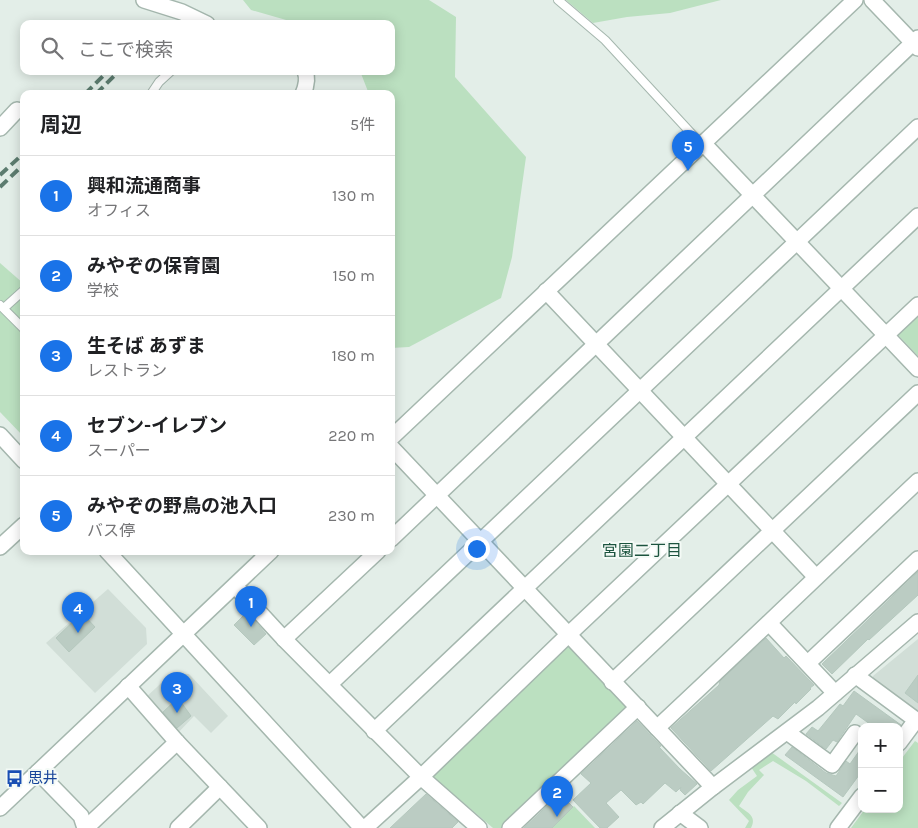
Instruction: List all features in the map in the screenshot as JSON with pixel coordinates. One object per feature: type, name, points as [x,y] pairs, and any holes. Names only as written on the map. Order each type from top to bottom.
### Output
[{"type":"street","points":[[144,0],[182,12],[199,20]]},
{"type":"street","points":[[395,434],[855,0]]},
{"type":"street","points":[[395,535],[595,344],[916,43],[872,0]]},
{"type":"street","points":[[305,90],[306,75]]},
{"type":"street","points":[[2,123],[17,110]]},
{"type":"street","points":[[330,684],[918,127]]},
{"type":"street","points":[[703,144],[918,369]]},
{"type":"street","points":[[374,731],[918,216]]},
{"type":"street","points":[[546,292],[816,577]]},
{"type":"street","points":[[114,555],[363,828],[421,777],[568,635],[918,305]]},
{"type":"street","points":[[612,682],[918,393]]},
{"type":"street","points":[[0,435],[20,457]]},
{"type":"street","points":[[395,451],[713,787]]},
{"type":"street","points":[[657,728],[918,481]]},
{"type":"street","points":[[0,547],[20,529]]},
{"type":"street","points":[[0,808],[235,586],[263,555]]},
{"type":"street","points":[[284,639],[374,555]]},
{"type":"street","points":[[808,664],[918,559]]},
{"type":"street","points":[[235,586],[374,731],[421,777],[479,828]]},
{"type":"street","points":[[662,828],[787,732],[918,622]]},
{"type":"street","points":[[769,624],[835,693]]},
{"type":"street","points":[[855,675],[916,720],[903,738]]},
{"type":"street","points":[[128,686],[177,742],[259,828]]},
{"type":"street","points":[[510,828],[638,707]]},
{"type":"street","points":[[787,732],[832,765],[855,733]]},
{"type":"street","points":[[38,772],[81,816],[86,828],[177,742]]},
{"type":"street","points":[[178,828],[220,787]]},
{"type":"street","points":[[838,828],[858,801]]},
{"type":"street","points":[[680,813],[700,828]]},
{"type":"lane","points":[[558,0],[606,41],[648,89],[703,144]]},
{"type":"lane","points":[[154,90],[167,75]]},
{"type":"lane","points":[[20,293],[2,307],[20,325]]},
{"type":"shaded area","points":[[108,589],[146,628],[147,644],[95,693],[46,643]]},
{"type":"shaded area","points":[[918,639],[918,714],[873,682],[873,676]]},
{"type":"shaded area","points":[[171,674],[189,674],[228,716],[211,733],[194,716],[176,735],[143,700]]},
{"type":"green space","points":[[243,0],[429,0],[456,17],[455,77],[526,157],[512,257],[501,298],[409,347],[395,348],[395,90],[367,90],[362,75],[395,75],[395,20],[286,20],[251,10]]},
{"type":"green space","points":[[566,0],[721,0],[670,13],[627,17],[593,23]]},
{"type":"green space","points":[[0,263],[20,280],[20,433],[0,412]]},
{"type":"green space","points":[[918,314],[918,356],[897,334]]},
{"type":"green space","points":[[566,646],[573,646],[625,703],[626,709],[502,828],[493,828],[431,775]]},
{"type":"green space","points":[[915,741],[918,743],[918,828],[851,828],[862,813],[903,813],[903,757]]},
{"type":"green space","points":[[771,752],[842,803],[839,806],[806,781],[773,761],[759,770],[764,775],[748,792],[739,806],[753,820],[751,828],[745,828],[749,821],[729,800],[738,790],[757,776],[751,767]]},
{"type":"green space","points":[[574,806],[595,828],[552,828]]},
{"type":"building","points":[[918,572],[918,595],[832,674],[822,664]]},
{"type":"building","points":[[247,612],[266,634],[254,645],[234,625]]},
{"type":"building","points":[[82,613],[95,627],[69,652],[56,638]]},
{"type":"building","points":[[766,638],[784,658],[786,656],[814,685],[796,704],[795,702],[778,719],[773,716],[711,771],[671,728],[719,685],[720,681]]},
{"type":"building","points":[[918,675],[918,703],[905,693]]},
{"type":"building","points":[[854,691],[898,723],[868,723],[856,714],[837,742],[833,740],[826,749],[806,734],[812,727],[818,731],[840,704],[843,706]]},
{"type":"building","points":[[178,698],[191,716],[177,728],[163,712]]},
{"type":"building","points":[[637,721],[661,746],[659,747],[697,784],[685,795],[680,790],[681,787],[676,792],[665,783],[643,804],[641,802],[636,805],[621,790],[606,803],[619,817],[607,828],[600,828],[573,800],[591,783],[581,774]]},
{"type":"building","points":[[792,747],[826,773],[836,776],[846,761],[850,764],[858,753],[858,776],[843,797],[785,755]]},
{"type":"building","points":[[426,794],[458,822],[452,828],[390,828]]},
{"type":"building","points":[[560,794],[573,807],[552,828],[524,828]]},
{"type":"railway","points":[[89,90],[104,75]]},
{"type":"railway","points":[[100,90],[115,75]]},
{"type":"railway","points":[[0,175],[20,157]]},
{"type":"railway","points":[[0,187],[20,168]]},
{"type":"place","name":"みやぞの野鳥の池入口","points":[[688,171]]},
{"type":"place","name":"興和流通商事","points":[[251,627]]},
{"type":"place","name":"セブン-イレブン","points":[[78,633]]},
{"type":"place","name":"生そば あずま","points":[[177,713]]},
{"type":"place","name":"思井","points":[[14,778]]},
{"type":"place","name":"みやぞの保育園","points":[[557,817]]},
{"type":"district","name":"宮園二丁目","points":[[642,550]]}]
